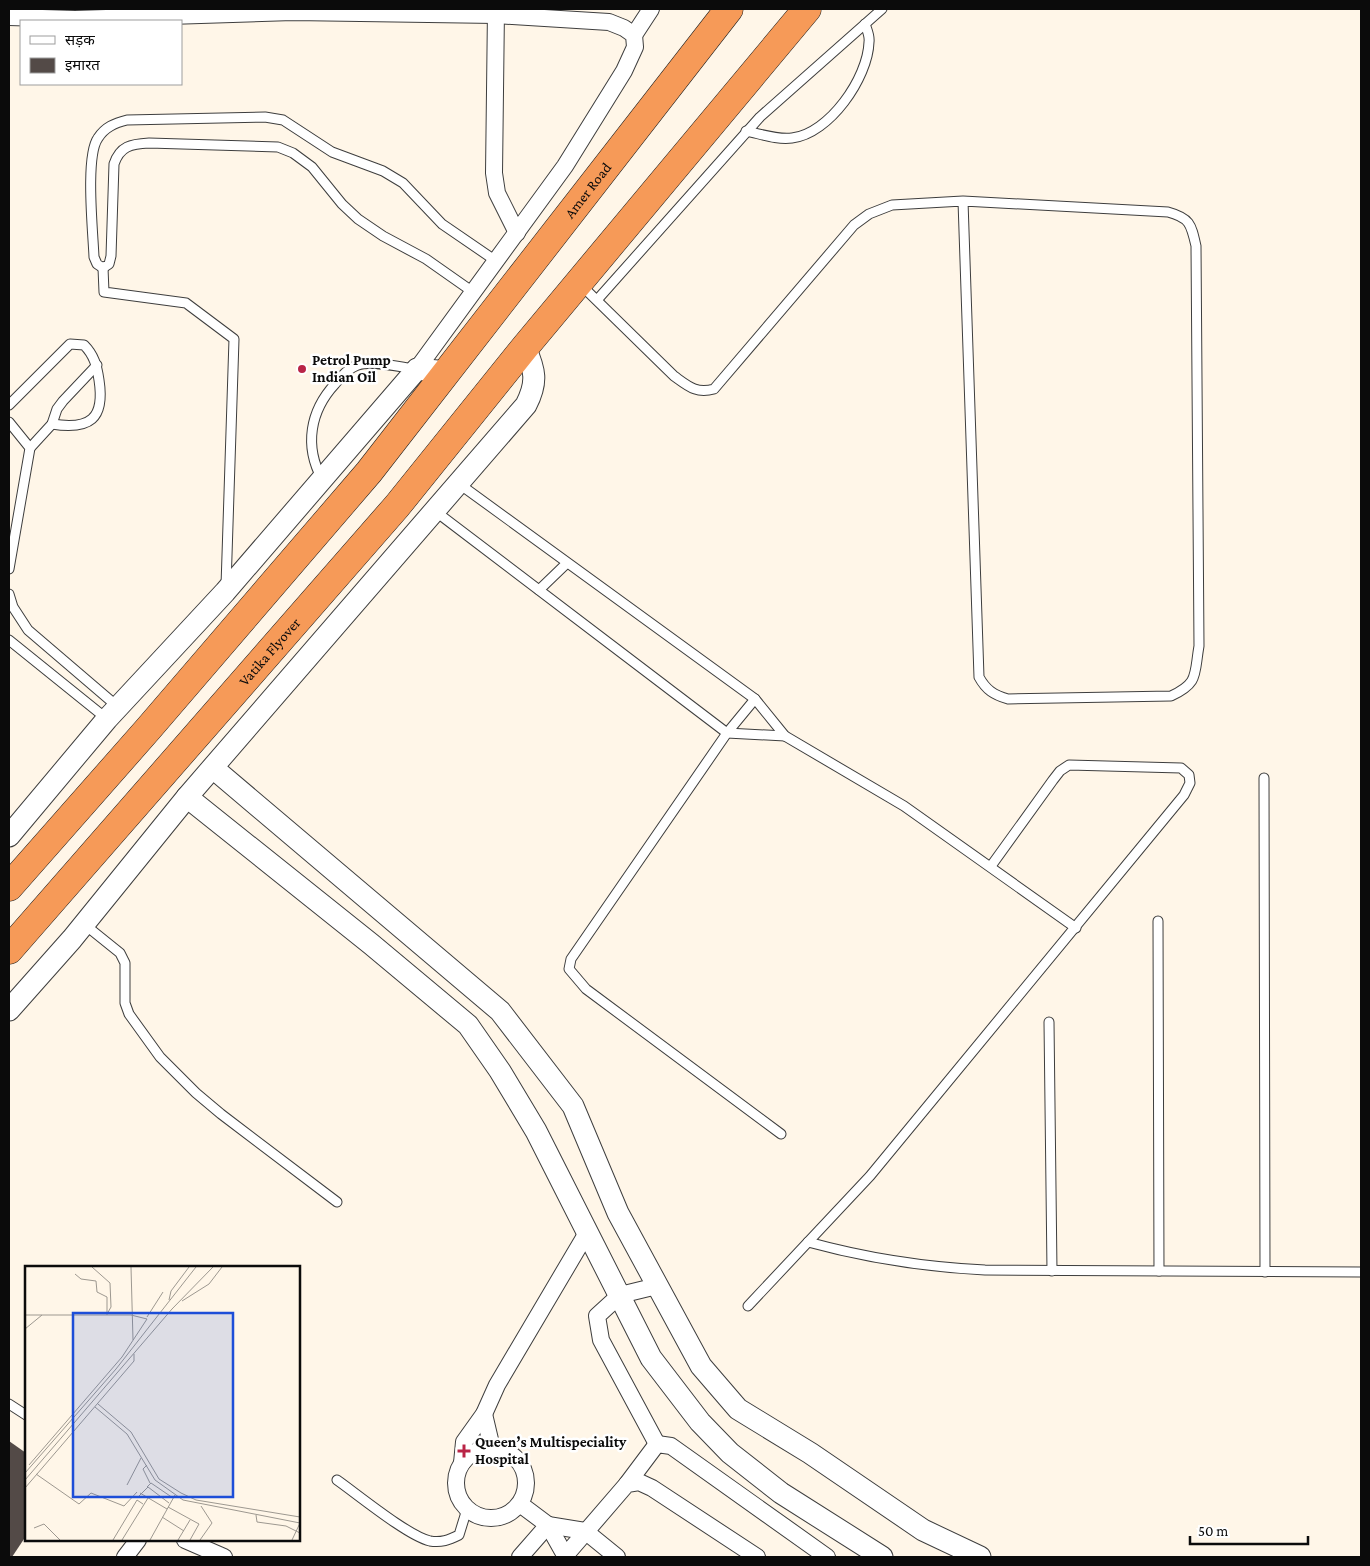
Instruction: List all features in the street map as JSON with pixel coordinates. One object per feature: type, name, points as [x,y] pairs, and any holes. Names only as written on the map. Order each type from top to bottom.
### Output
[{"type":"highway","name":"Amer Road","points":[[447,372],[729,9]]},
{"type":"highway","name":"Vatika Flyover","points":[[9,950],[397,506],[525,347],[588,291],[807,9]]},
{"type":"highway","points":[[9,886],[149,728],[368,472],[447,372]]},
{"type":"street","points":[[9,836],[113,713],[225,592],[417,369],[565,166],[624,71],[635,47],[634,35],[651,9]]},
{"type":"street","points":[[9,17],[85,18],[294,10],[496,12],[609,22],[624,28],[634,35]]},
{"type":"street","points":[[496,12],[494,173],[497,193],[516,232]]},
{"type":"street","points":[[9,1010],[84,924],[187,797],[526,405],[534,391],[533,365],[525,347]]},
{"type":"street","points":[[417,369],[447,372]]},
{"type":"street","points":[[213,768],[500,1011],[572,1106],[618,1213],[701,1366],[738,1409],[810,1453],[923,1530],[980,1557]]},
{"type":"street","points":[[187,797],[371,944],[468,1025],[500,1071],[536,1131],[651,1358],[700,1422],[730,1453],[781,1493],[873,1555]]},
{"type":"street","points":[[462,1463],[464,1442],[484,1414],[502,1377],[588,1231]]},
{"type":"street","points":[[657,1444],[601,1340],[597,1316],[620,1295],[658,1286]]},
{"type":"street","points":[[484,1414],[492,1448]]},
{"type":"street","points":[[520,1504],[548,1525],[566,1557],[585,1531],[627,1484],[657,1444]]},
{"type":"street","points":[[657,1444],[670,1446],[828,1557]]},
{"type":"street","points":[[492,1448],[508,1452],[515,1458],[524,1472],[526,1489],[520,1504],[507,1515],[499,1518],[482,1518],[467,1509],[457,1495],[456,1487],[458,1470],[462,1463],[475,1452],[492,1448]]},
{"type":"street","points":[[627,1484],[639,1482],[652,1488],[757,1557]]},
{"type":"street","points":[[548,1525],[585,1531],[617,1557]]},
{"type":"street","points":[[520,1557],[548,1525]]},
{"type":"street","points":[[124,1557],[137,1541]]},
{"type":"street","points":[[187,1541],[224,1557]]},
{"type":"lane","points":[[882,9],[777,100],[588,291],[674,376],[690,387],[703,392],[714,389],[854,225],[869,214],[892,205],[963,201],[1168,212],[1182,216],[1192,226],[1196,246],[1199,646],[1193,682],[1186,689],[1171,696],[1008,699],[995,695],[984,687],[979,677],[963,201]]},
{"type":"lane","points":[[746,131],[781,139],[793,138],[818,127],[854,90],[869,52],[870,40],[865,24]]},
{"type":"lane","points":[[225,592],[234,339],[186,303],[104,292],[103,268],[94,257],[91,170],[93,148],[97,139],[114,124],[127,120],[265,117],[283,120],[332,152],[382,171],[403,183],[442,224],[496,261]]},
{"type":"lane","points":[[103,268],[109,264],[111,256],[114,164],[118,153],[124,147],[149,143],[278,147],[305,160],[342,204],[382,236],[426,259],[473,292]]},
{"type":"lane","points":[[9,405],[70,344],[84,345],[90,351],[96,365],[101,404],[94,418],[79,426],[52,424]]},
{"type":"lane","points":[[322,479],[313,460],[310,432],[325,395],[346,372],[359,364],[380,364],[417,369]]},
{"type":"lane","points":[[9,568],[30,448],[52,424],[57,409],[96,365]]},
{"type":"lane","points":[[9,422],[30,448]]},
{"type":"lane","points":[[458,483],[755,699],[785,736],[904,806],[1076,928]]},
{"type":"lane","points":[[434,510],[727,733],[785,736]]},
{"type":"lane","points":[[539,590],[567,563]]},
{"type":"lane","points":[[9,594],[13,606],[28,630],[113,713]]},
{"type":"lane","points":[[9,640],[113,713]]},
{"type":"lane","points":[[755,699],[727,733],[571,959],[569,969],[586,989],[781,1134]]},
{"type":"lane","points":[[748,1306],[870,1176],[1076,928],[1184,795],[1190,783],[1189,775],[1181,768],[1069,765],[1060,771],[991,866]]},
{"type":"lane","points":[[1264,778],[1265,1272]]},
{"type":"lane","points":[[1158,920],[1159,1271]]},
{"type":"lane","points":[[84,924],[120,953],[125,963],[126,1003],[129,1014],[160,1057],[196,1093],[221,1114],[337,1202]]},
{"type":"lane","points":[[1048,1022],[1052,1271]]},
{"type":"lane","points":[[808,1242],[874,1257],[952,1268],[1052,1271],[1361,1272]]},
{"type":"lane","points":[[9,1404],[25,1414]]},
{"type":"lane","points":[[337,1480],[414,1534],[430,1541],[446,1542],[459,1535],[467,1509]]},
{"type":"building","points":[[9,1441],[25,1452],[25,1538],[12,1557],[9,1557]]},
{"type":"place","name":"Petrol Pump Indian Oil","points":[[302,369]]},
{"type":"place","name":"Queen’s Multispeciality Hospital","points":[[464,1451]]}]
